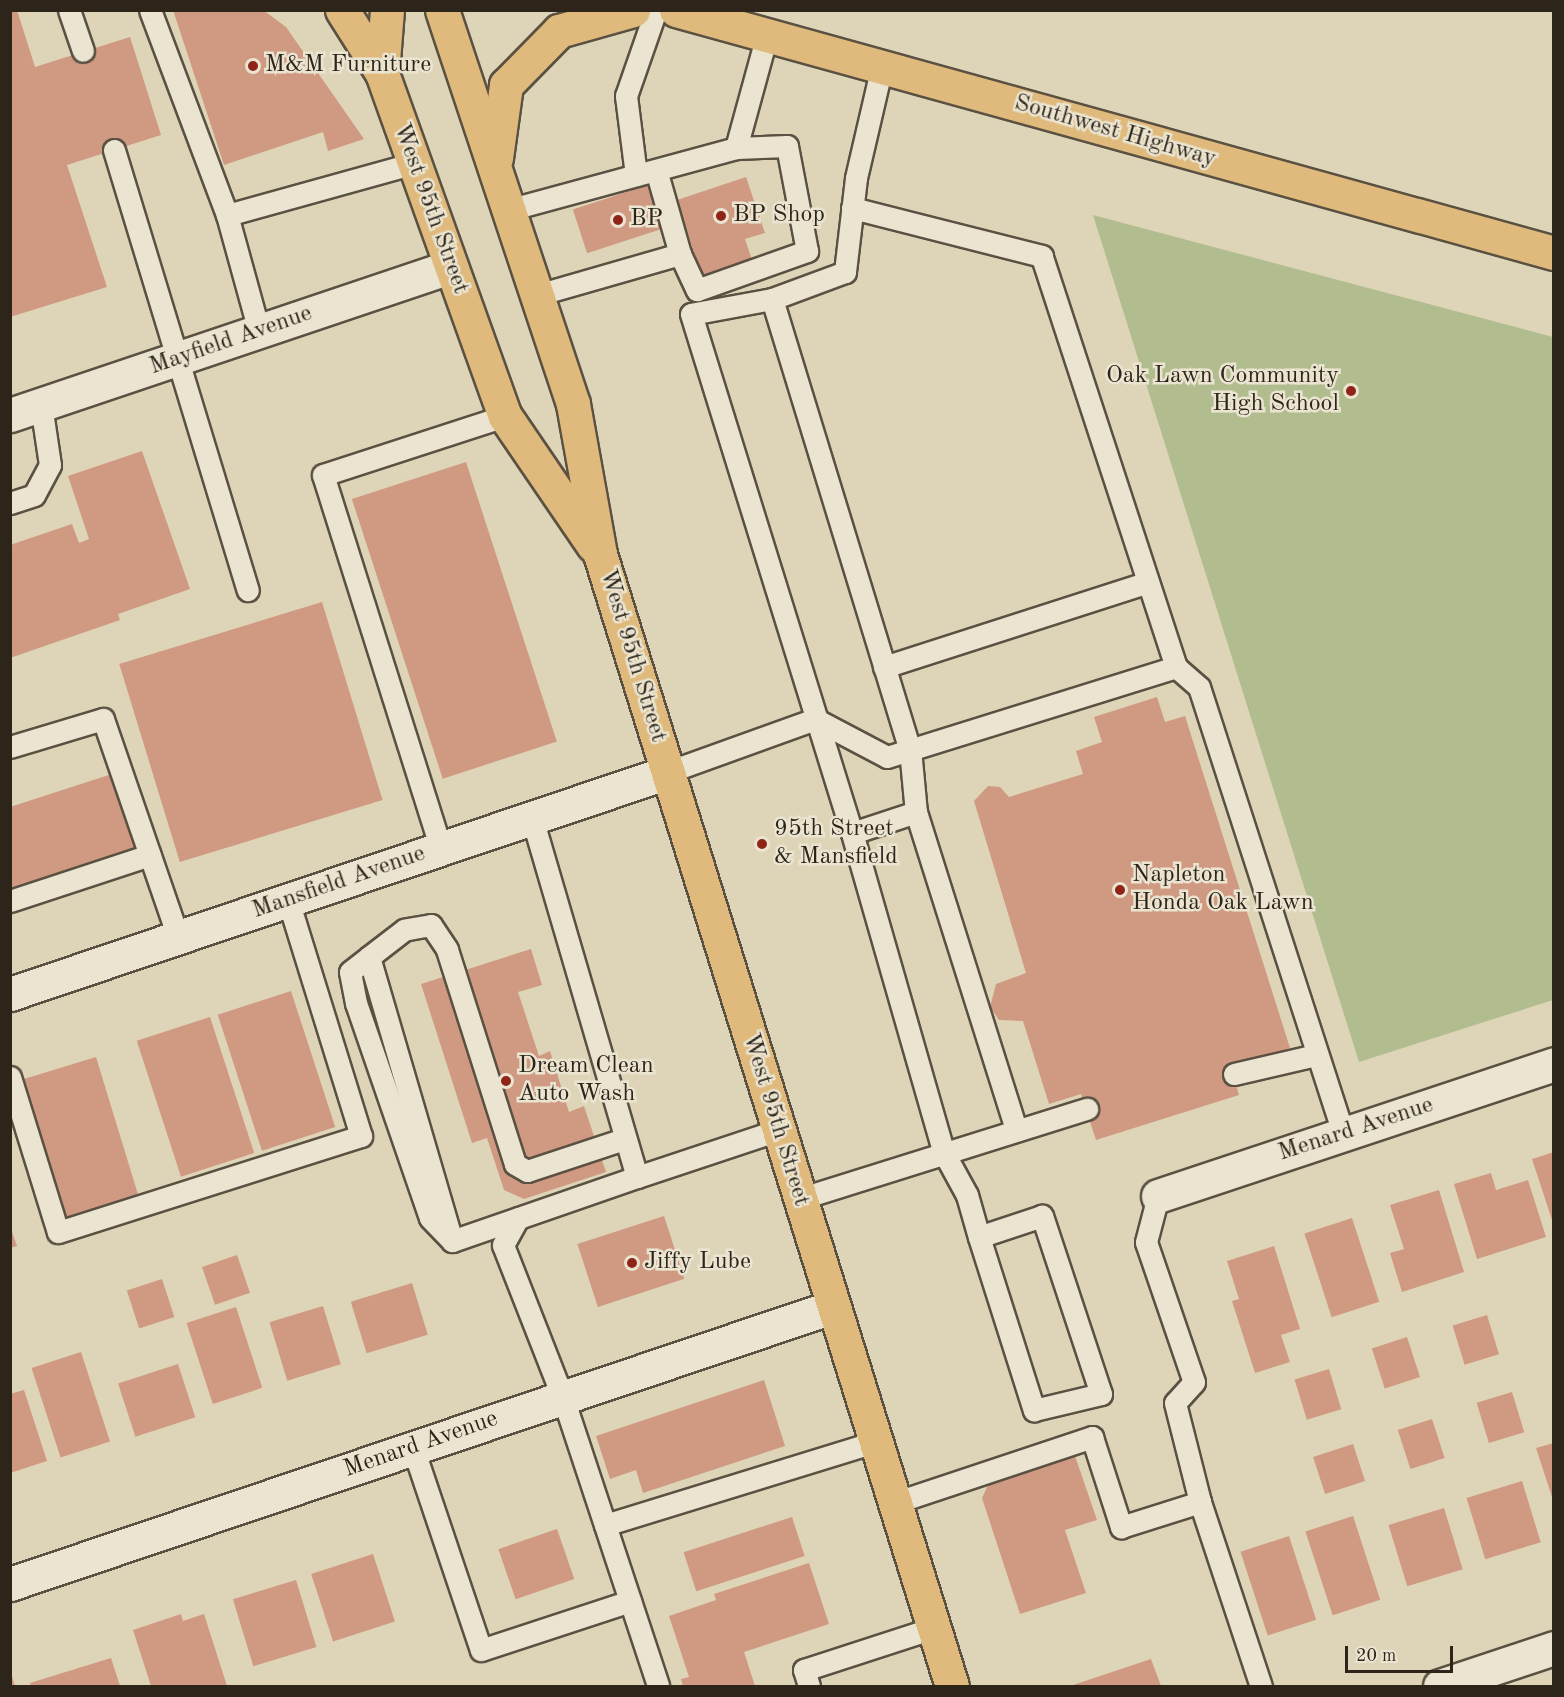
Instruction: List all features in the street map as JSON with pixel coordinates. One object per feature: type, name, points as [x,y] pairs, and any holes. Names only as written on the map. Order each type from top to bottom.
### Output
[{"type":"main road","points":[[342,10],[382,74]]},
{"type":"main road","name":"West 95th Street","points":[[387,10],[382,74],[505,416],[600,554]]},
{"type":"main road","name":"West 95th Street","points":[[442,10],[573,404],[600,554],[832,1307],[952,1686]]},
{"type":"main road","points":[[495,169],[506,85],[559,31],[633,10]]},
{"type":"main road","name":"Southwest Highway","points":[[690,13],[1554,253]]},
{"type":"street","name":"Mayfield Avenue","points":[[26,410],[451,267]]},
{"type":"street","name":"Mansfield Avenue","points":[[10,994],[668,772]]},
{"type":"street","name":"Menard Avenue","points":[[1158,1196],[1554,1064]]},
{"type":"street","name":"Menard Avenue","points":[[10,1584],[832,1307]]},
{"type":"street","points":[[1440,1686],[1554,1648]]},
{"type":"lane","points":[[69,10],[83,51]]},
{"type":"lane","points":[[150,10],[227,215],[259,331]]},
{"type":"lane","points":[[508,210],[646,172],[736,148],[787,146],[807,251],[697,290],[646,172],[626,96],[656,10]]},
{"type":"lane","points":[[736,148],[766,35]]},
{"type":"lane","points":[[882,66],[852,208],[845,272],[772,299],[691,314],[852,833],[944,1153],[967,1195],[979,1237],[1034,1410],[1101,1394],[1042,1216],[979,1237]]},
{"type":"lane","points":[[114,150],[180,358],[248,590]]},
{"type":"lane","points":[[227,215],[414,163]]},
{"type":"lane","points":[[852,208],[1042,256],[1176,667],[1198,687],[1343,1134]]},
{"type":"lane","points":[[537,295],[680,254]]},
{"type":"lane","points":[[772,299],[910,749],[916,812],[1016,1129]]},
{"type":"lane","points":[[10,503],[34,495],[50,465],[26,410]]},
{"type":"lane","points":[[441,849],[323,475],[505,416]]},
{"type":"lane","points":[[884,667],[1148,582]]},
{"type":"lane","points":[[668,772],[815,719],[887,757],[1176,667]]},
{"type":"lane","points":[[10,747],[104,719],[178,937]]},
{"type":"lane","points":[[852,833],[916,812]]},
{"type":"lane","points":[[532,818],[624,1139],[637,1177]]},
{"type":"lane","points":[[10,901],[150,855]]},
{"type":"lane","points":[[10,1077],[58,1232],[361,1136],[288,900]]},
{"type":"lane","points":[[624,1139],[527,1171],[515,1164],[447,949],[431,926],[404,930],[369,957],[452,1241],[778,1130]]},
{"type":"lane","points":[[1234,1074],[1316,1054]]},
{"type":"lane","points":[[799,1199],[1016,1129],[1087,1109]]},
{"type":"lane","points":[[1158,1196],[1146,1242],[1194,1382],[1175,1403],[1200,1502],[1262,1686]]},
{"type":"lane","points":[[518,1218],[503,1245],[563,1398],[658,1686]]},
{"type":"lane","points":[[894,1503],[1092,1437],[1121,1527],[1200,1502]]},
{"type":"lane","points":[[605,1525],[875,1442]]},
{"type":"lane","points":[[413,1448],[481,1650],[630,1601]]},
{"type":"lane","points":[[809,1686],[804,1670],[933,1628]]},
{"type":"green space","name":"Oak Lawn Community High School","points":[[1093,215],[1553,337],[1553,1000],[1359,1062]]},
{"type":"building","points":[[10,10],[17,10],[35,67],[130,37],[161,135],[67,165],[107,287],[10,317]]},
{"type":"building","name":"M&M Furniture","points":[[173,10],[263,10],[286,27],[364,139],[328,151],[323,132],[224,165]]},
{"type":"building","name":"BP Shop","points":[[746,177],[765,233],[745,239],[754,266],[704,283],[677,200]]},
{"type":"building","name":"BP","points":[[648,185],[662,229],[587,253],[573,209]]},
{"type":"building","points":[[142,451],[190,589],[118,614],[120,620],[10,658],[10,545],[72,524],[79,543],[89,539],[68,476]]},
{"type":"building","points":[[466,462],[557,742],[443,779],[352,499]]},
{"type":"building","points":[[322,602],[383,800],[180,862],[119,664]]},
{"type":"building","name":"Napleton Honda Oak Lawn","points":[[1157,697],[1165,722],[1185,716],[1290,1048],[1231,1067],[1239,1095],[1096,1140],[1081,1094],[1049,1104],[1023,1021],[999,1020],[990,1007],[996,984],[1026,973],[974,801],[988,786],[1000,787],[1009,797],[1083,774],[1076,751],[1102,742],[1094,717]]},
{"type":"building","points":[[115,773],[139,848],[10,890],[10,807]]},
{"type":"building","name":"Dream Clean Auto Wash","points":[[531,949],[542,985],[518,992],[539,1056],[550,1051],[569,1112],[584,1106],[606,1172],[524,1199],[504,1190],[487,1138],[472,1143],[421,984]]},
{"type":"building","points":[[291,991],[335,1127],[262,1151],[218,1015]]},
{"type":"building","points":[[210,1017],[254,1153],[181,1177],[137,1041]]},
{"type":"building","points":[[96,1057],[138,1195],[64,1218],[21,1080]]},
{"type":"building","points":[[1554,1152],[1554,1223],[1553,1223],[1532,1159]]},
{"type":"building","points":[[1491,1173],[1496,1190],[1528,1180],[1546,1237],[1477,1259],[1454,1184]]},
{"type":"building","points":[[1439,1190],[1464,1272],[1402,1292],[1390,1253],[1404,1249],[1390,1205]]},
{"type":"building","name":"Jiffy Lube","points":[[664,1216],[684,1279],[598,1307],[577,1244]]},
{"type":"building","points":[[1352,1218],[1379,1302],[1332,1317],[1304,1233]]},
{"type":"building","points":[[10,1226],[17,1246],[10,1248]]},
{"type":"building","points":[[1274,1246],[1300,1329],[1281,1335],[1290,1362],[1255,1373],[1232,1301],[1239,1299],[1227,1261]]},
{"type":"building","points":[[237,1255],[250,1293],[215,1305],[202,1267]]},
{"type":"building","points":[[162,1279],[174,1317],[139,1328],[127,1290]]},
{"type":"building","points":[[412,1283],[428,1335],[367,1353],[351,1302]]},
{"type":"building","points":[[323,1306],[341,1364],[287,1381],[269,1322]]},
{"type":"building","points":[[236,1307],[262,1388],[213,1404],[187,1323]]},
{"type":"building","points":[[1487,1315],[1499,1354],[1465,1365],[1453,1326]]},
{"type":"building","points":[[1407,1337],[1420,1377],[1385,1388],[1372,1348]]},
{"type":"building","points":[[81,1352],[110,1441],[61,1457],[32,1368]]},
{"type":"building","points":[[178,1364],[195,1417],[135,1437],[118,1383]]},
{"type":"building","points":[[1329,1369],[1341,1409],[1307,1420],[1295,1380]]},
{"type":"building","points":[[764,1380],[785,1446],[643,1493],[636,1470],[610,1479],[596,1436]]},
{"type":"building","points":[[24,1390],[47,1461],[10,1473],[10,1394]]},
{"type":"building","points":[[1512,1392],[1524,1432],[1489,1443],[1477,1403]]},
{"type":"building","points":[[1432,1419],[1445,1458],[1410,1469],[1398,1430]]},
{"type":"building","points":[[1554,1443],[1554,1500],[1553,1500],[1536,1448]]},
{"type":"building","points":[[1353,1444],[1365,1481],[1325,1494],[1313,1457]]},
{"type":"building","points":[[1075,1456],[1097,1520],[1065,1530],[1086,1593],[1020,1614],[982,1498],[988,1485]]},
{"type":"building","points":[[1522,1481],[1541,1542],[1485,1559],[1467,1498]]},
{"type":"building","points":[[1444,1508],[1463,1569],[1407,1586],[1389,1525]]},
{"type":"building","points":[[1353,1516],[1380,1600],[1333,1615],[1305,1531]]},
{"type":"building","points":[[792,1517],[805,1556],[696,1591],[684,1552]]},
{"type":"building","points":[[557,1529],[574,1579],[516,1599],[498,1549]]},
{"type":"building","points":[[1289,1536],[1316,1620],[1268,1635],[1240,1552]]},
{"type":"building","points":[[373,1554],[395,1622],[333,1642],[311,1574]]},
{"type":"building","points":[[809,1563],[829,1624],[744,1652],[755,1686],[683,1686],[681,1679],[689,1677],[669,1616],[716,1600],[714,1594]]},
{"type":"building","points":[[296,1580],[316,1647],[253,1666],[233,1599]]},
{"type":"building","points":[[181,1614],[183,1621],[204,1614],[227,1686],[151,1686],[133,1630]]},
{"type":"building","points":[[111,1658],[120,1686],[31,1686],[30,1683]]},
{"type":"building","points":[[1151,1659],[1161,1686],[1070,1686]]},
{"type":"building","points":[[11,1673],[15,1686],[10,1686]]},
{"type":"place","name":"M&M Furniture","points":[[253,66]]},
{"type":"place","name":"BP Shop","points":[[721,216]]},
{"type":"place","name":"BP","points":[[618,220]]},
{"type":"place","name":"Oak Lawn Community High School","points":[[1351,391]]},
{"type":"place","name":"95th Street & Mansfield","points":[[762,844]]},
{"type":"place","name":"Napleton Honda Oak Lawn","points":[[1120,890]]},
{"type":"place","name":"Dream Clean Auto Wash","points":[[506,1081]]},
{"type":"place","name":"Jiffy Lube","points":[[632,1263]]}]
